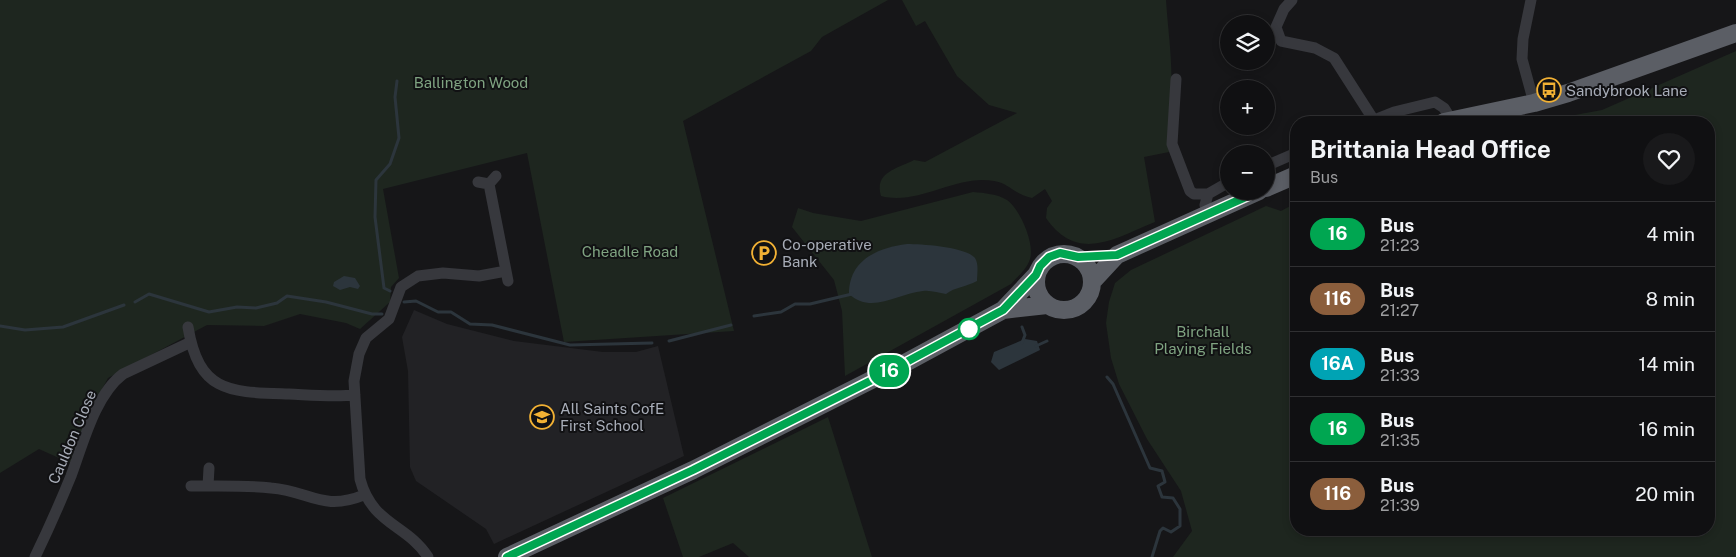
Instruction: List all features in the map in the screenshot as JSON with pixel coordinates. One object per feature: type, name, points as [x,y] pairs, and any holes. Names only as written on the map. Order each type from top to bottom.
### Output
[{"type":"highway","points":[[1475,116],[1534,103],[1609,80],[1736,33]]},
{"type":"highway","points":[[1275,184],[1290,178]]},
{"type":"highway","points":[[507,557],[693,470],[898,367],[1003,310],[1036,275],[1044,261],[1056,254],[1069,254],[1078,257],[1117,255],[1237,200]]},
{"type":"highway","points":[[1003,310],[1047,305],[1061,310],[1078,306],[1088,296],[1092,282],[1117,255]]},
{"type":"highway","points":[[1078,257],[1088,268],[1092,282]]},
{"type":"highway","points":[[1036,275],[1037,291],[1047,305]]},
{"type":"street","points":[[1292,0],[1284,9],[1276,27],[1281,41],[1315,48],[1334,58],[1368,116]]},
{"type":"street","points":[[1531,0],[1522,39],[1522,59],[1534,103]]},
{"type":"street","points":[[1176,79],[1172,144],[1190,191],[1194,194],[1208,194],[1220,187]]},
{"type":"street","points":[[1385,116],[1435,102],[1444,108],[1446,116]]},
{"type":"street","points":[[1275,162],[1290,156]]},
{"type":"street","points":[[428,557],[418,546],[373,510],[364,495],[360,479],[354,381],[359,354],[366,338],[389,319],[401,287],[409,280],[443,273],[507,276],[488,181]]},
{"type":"street","points":[[1207,213],[1205,205],[1208,194]]},
{"type":"street","points":[[188,327],[197,361],[206,375],[228,389],[250,393],[355,395]]},
{"type":"street","name":"Cauldon Close","points":[[35,557],[54,517],[99,403],[114,381],[123,374],[191,342]]},
{"type":"street","points":[[208,468],[208,486]]},
{"type":"street","points":[[191,486],[283,489],[316,501],[331,503],[344,502],[364,495]]},
{"type":"shaded area","points":[[907,244],[943,247],[970,254],[977,263],[977,281],[946,294],[923,291],[876,303],[858,300],[849,294],[850,282],[859,264],[875,253]]},
{"type":"shaded area","points":[[344,276],[355,278],[360,286],[358,289],[350,287],[340,290],[333,286],[334,282]]},
{"type":"shaded area","name":"All Saints CofE First School","points":[[414,310],[447,324],[514,341],[603,352],[636,352],[658,346],[684,456],[494,544],[486,529],[416,481],[410,467],[408,371],[402,337]]},
{"type":"shaded area","points":[[1025,339],[1037,341],[1040,350],[999,370],[991,362],[994,352]]},
{"type":"green space","points":[[0,0],[888,0],[822,37],[811,51],[683,121],[734,331],[564,342],[527,153],[383,189],[399,278],[391,287],[390,302],[360,329],[346,323],[300,314],[264,326],[207,325],[108,378],[93,406],[70,463],[39,449],[0,473]]},
{"type":"green space","points":[[902,0],[1166,0],[1171,70],[1169,152],[1144,157],[1155,222],[1111,240],[1084,244],[1071,240],[1058,232],[1046,218],[1047,208],[1052,201],[1045,189],[1032,198],[999,182],[980,180],[952,185],[909,197],[881,196],[881,182],[889,172],[914,160],[925,162],[1017,113],[989,105],[957,76],[925,21],[916,26]]},
{"type":"green space","name":"Birchall Playing Fields","points":[[1736,51],[1736,557],[1173,557],[1192,531],[1181,491],[1147,439],[1119,384],[1111,358],[1106,323],[1109,302],[1115,283],[1131,270],[1266,206],[1281,211],[1290,206],[1290,536],[1715,536],[1715,116],[1570,116],[1602,110]]},
{"type":"green space","points":[[973,192],[991,194],[1003,198],[1017,211],[1025,227],[1030,245],[1031,253],[1027,266],[1011,284],[845,376],[842,311],[834,280],[792,227],[798,208],[813,213],[861,221]]},
{"type":"green space","points":[[828,417],[872,557],[749,557],[733,543],[699,557],[683,557],[663,498]]},
{"type":"waterway","points":[[390,291],[384,288],[375,217],[376,180],[390,164],[399,138],[395,97],[397,81]]},
{"type":"waterway","points":[[135,302],[149,294],[209,312],[237,307],[256,308],[277,303],[287,296],[326,302],[372,314],[382,314]]},
{"type":"waterway","points":[[754,316],[781,312],[795,304],[810,304],[852,294]]},
{"type":"waterway","points":[[404,302],[416,301],[438,312],[451,312],[470,324],[492,325],[570,345],[652,343]]},
{"type":"waterway","points":[[0,326],[25,330],[63,327],[124,305]]},
{"type":"waterway","points":[[669,341],[731,325]]},
{"type":"waterway","points":[[1022,327],[1025,335],[1022,343]]},
{"type":"waterway","points":[[1036,346],[1047,341]]},
{"type":"waterway","points":[[1107,377],[1113,384],[1150,468],[1162,471],[1165,482],[1158,486],[1162,497],[1173,498],[1180,509],[1180,526],[1171,532],[1163,528],[1160,531],[1152,557]]},
{"type":"bus line","name":"16","points":[[507,557],[693,470],[886,373],[1003,310],[1036,275],[1040,266],[1049,257],[1060,253],[1078,257],[1117,255],[1238,200]]},
{"type":"place","name":"Sandybrook Lane","points":[[1549,90]]},
{"type":"place","name":"Co-operative Bank","points":[[764,253]]},
{"type":"place","name":"All Saints CofE First School","points":[[542,417]]},
{"type":"park label","name":"Ballington Wood","points":[[471,82]]},
{"type":"park label","name":"Cheadle Road","points":[[630,251]]}]
